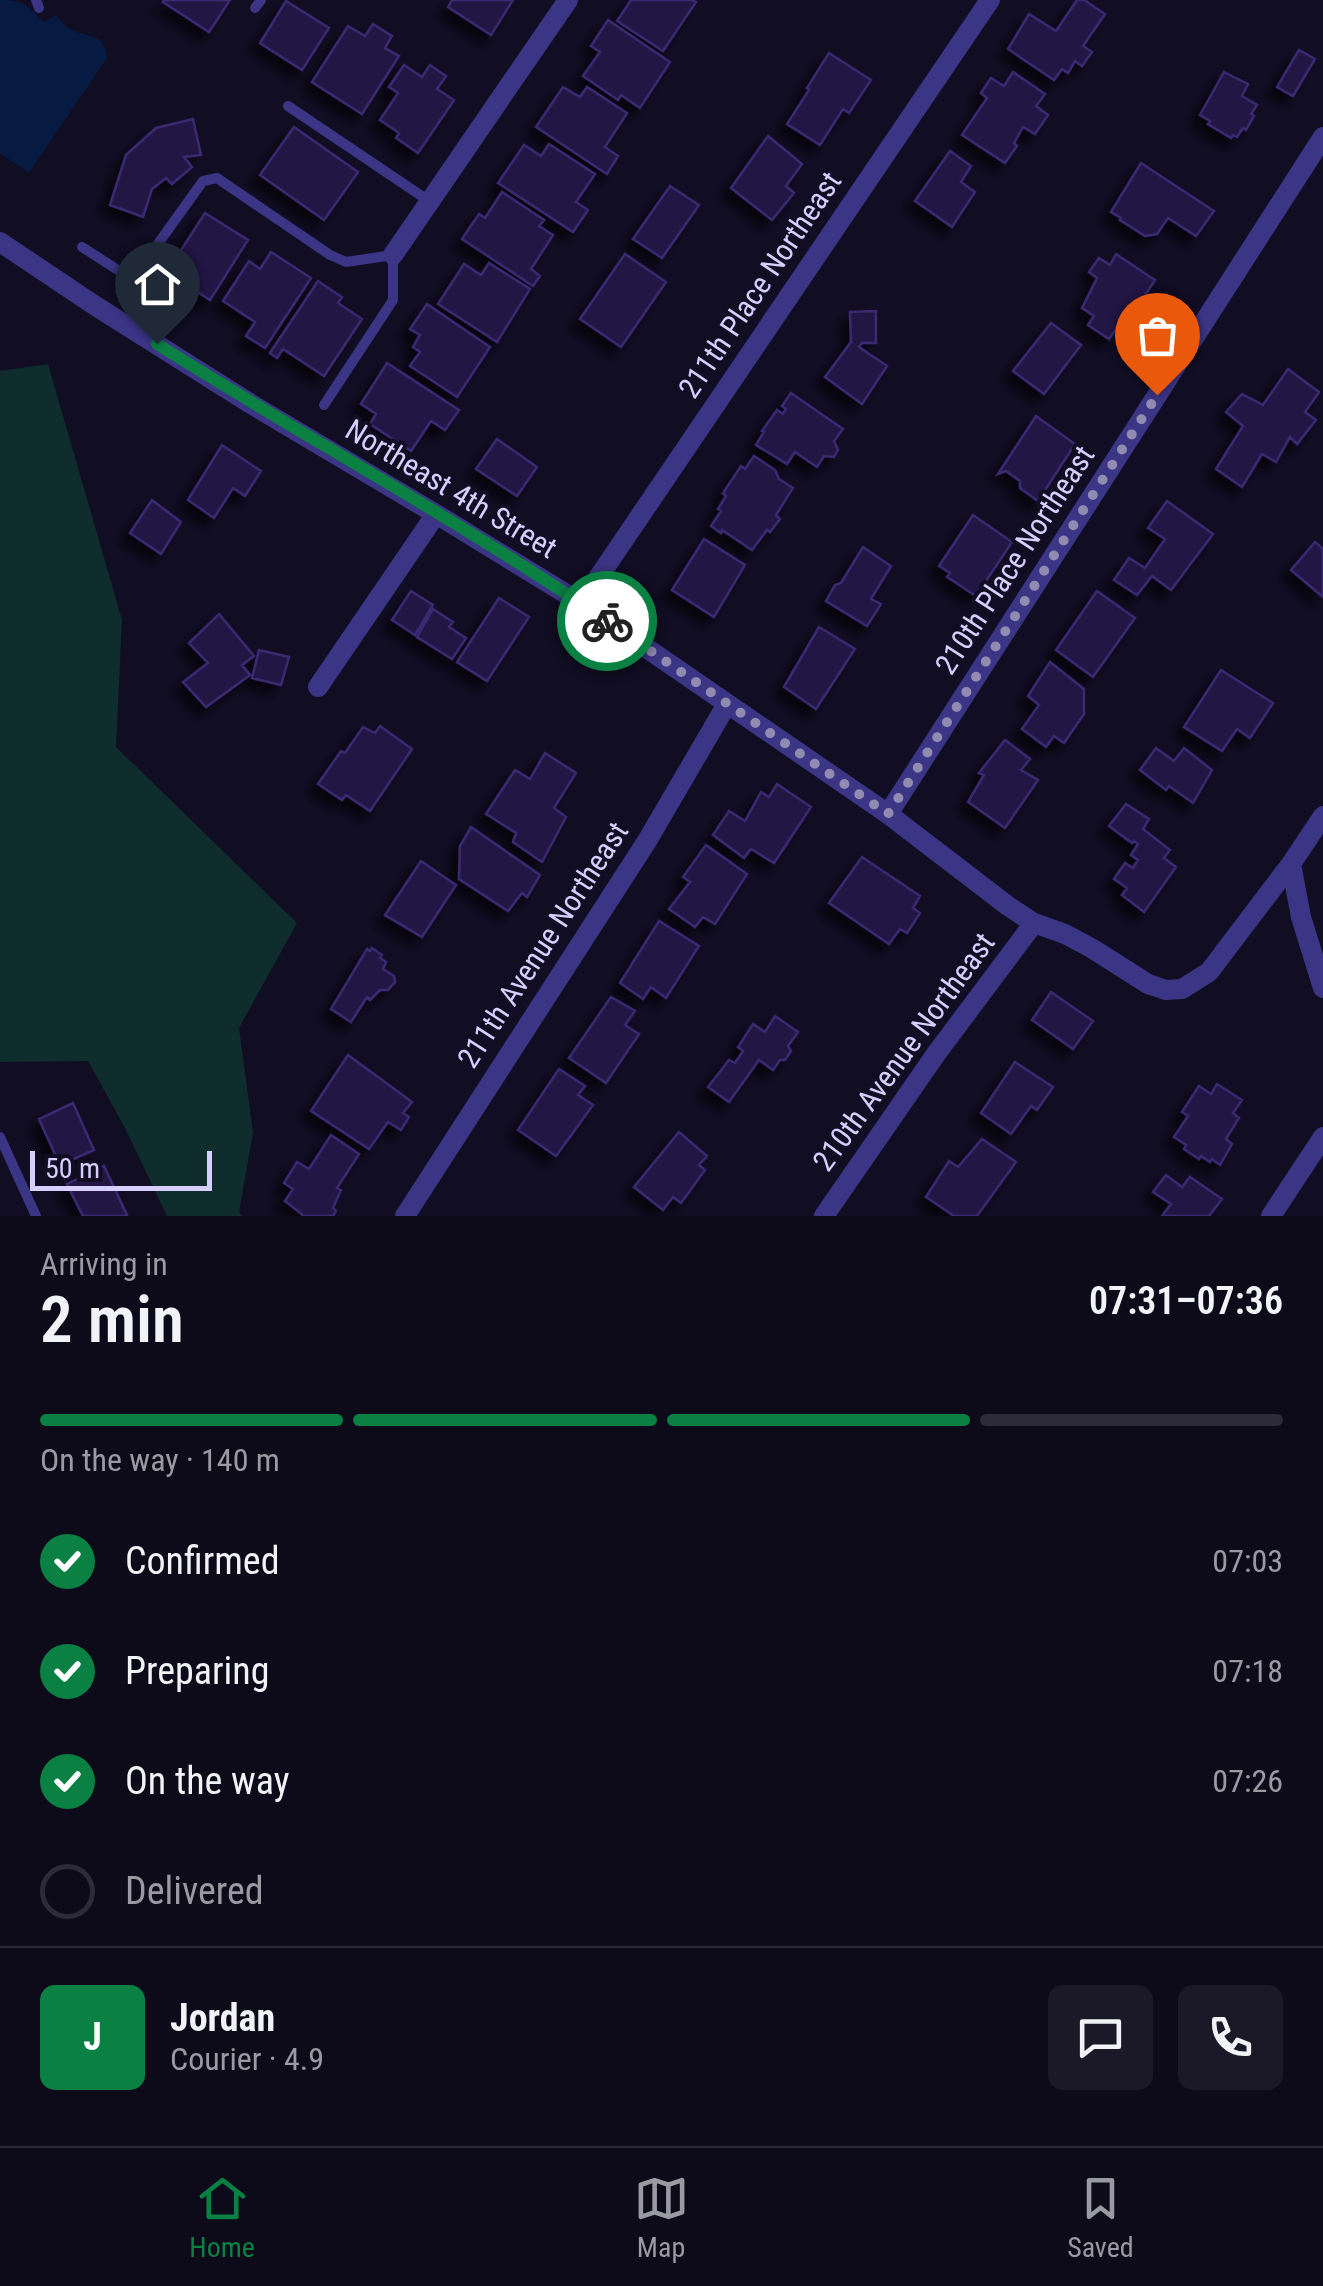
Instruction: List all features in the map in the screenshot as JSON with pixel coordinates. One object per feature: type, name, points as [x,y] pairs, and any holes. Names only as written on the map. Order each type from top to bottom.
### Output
[{"type":"street","points":[[394,255],[568,0]]},
{"type":"street","name":"211th Place Northeast","points":[[581,603],[990,0]]},
{"type":"street","name":"210th Place Northeast","points":[[888,814],[1323,137]]},
{"type":"street","name":"Northeast 4th Street","points":[[0,242],[251,404],[581,603],[888,814],[1008,906],[1034,923],[1065,934],[1148,984],[1166,990],[1182,989],[1209,972],[1291,864]]},
{"type":"street","points":[[318,687],[436,514]]},
{"type":"street","name":"211th Avenue Northeast","points":[[405,1216],[647,841],[727,704]]},
{"type":"street","points":[[1323,816],[1291,864],[1301,918],[1323,988]]},
{"type":"street","name":"210th Avenue Northeast","points":[[824,1216],[936,1054],[1034,923]]},
{"type":"street","points":[[1271,1216],[1323,1136]]},
{"type":"lane","points":[[288,106],[430,202]]},
{"type":"lane","points":[[82,247],[121,272],[134,271],[142,266],[204,181],[217,178],[330,256],[346,262],[394,255],[393,300],[324,404]]},
{"type":"lane","points":[[0,1137],[36,1216]]},
{"type":"green space","points":[[48,364],[122,620],[116,747],[297,923],[239,1028],[253,1133],[239,1212],[242,1216],[167,1216],[88,1061],[0,1062],[0,371]]},
{"type":"water","points":[[0,0],[25,5],[44,22],[56,15],[69,28],[98,39],[107,58],[29,173],[0,153]]},
{"type":"building","points":[[164,0],[230,0],[209,32]]},
{"type":"building","points":[[452,0],[513,0],[491,35],[448,7]]},
{"type":"building","points":[[631,0],[696,2],[663,51],[617,21]]},
{"type":"building","points":[[1077,0],[1084,0],[1105,14],[1083,46],[1092,52],[1082,66],[1075,61],[1068,73],[1062,69],[1054,80],[1008,49],[1029,14],[1056,31]]},
{"type":"building","points":[[286,1],[329,28],[302,70],[260,43]]},
{"type":"building","points":[[608,20],[670,62],[640,108],[621,95],[618,100],[583,76],[600,52],[591,46]]},
{"type":"building","points":[[373,24],[392,36],[385,48],[399,56],[362,114],[312,82],[348,26],[365,36]]},
{"type":"building","points":[[1299,50],[1315,59],[1293,96],[1277,87]]},
{"type":"building","points":[[829,53],[871,80],[849,113],[843,109],[820,145],[787,124]]},
{"type":"building","points":[[404,65],[422,77],[430,65],[446,76],[437,89],[454,100],[418,153],[396,138],[399,133],[380,120],[398,93],[389,87]]},
{"type":"building","points":[[1013,72],[1045,94],[1036,106],[1048,115],[1035,134],[1023,127],[1014,143],[1017,146],[1005,163],[962,135],[987,98],[981,93],[991,78],[1004,86]]},
{"type":"building","points":[[1224,72],[1248,84],[1242,96],[1257,105],[1246,130],[1243,128],[1237,137],[1231,138],[1200,115]]},
{"type":"building","points":[[563,87],[580,97],[587,87],[627,113],[605,147],[618,156],[607,174],[536,127]]},
{"type":"building","points":[[193,119],[201,155],[184,157],[192,167],[172,184],[166,178],[152,189],[143,217],[110,205],[126,155],[156,128]]},
{"type":"building","points":[[294,127],[358,172],[324,220],[260,175]]},
{"type":"building","points":[[768,136],[802,164],[786,186],[794,193],[772,220],[731,188]]},
{"type":"building","points":[[549,144],[595,174],[576,202],[588,210],[573,232],[498,183],[524,145],[541,156]]},
{"type":"building","points":[[950,151],[971,166],[961,182],[975,192],[952,227],[915,201]]},
{"type":"building","points":[[1141,163],[1214,211],[1196,236],[1168,218],[1157,234],[1145,236],[1111,212]]},
{"type":"building","points":[[670,186],[699,205],[662,258],[633,239]]},
{"type":"building","points":[[502,192],[544,220],[539,226],[553,235],[531,269],[540,276],[533,286],[462,239],[479,214],[485,218]]},
{"type":"building","points":[[205,213],[248,240],[210,300],[167,272]]},
{"type":"building","points":[[271,252],[311,278],[265,348],[246,336],[255,322],[223,301],[249,261],[260,269]]},
{"type":"building","points":[[625,254],[666,282],[621,347],[580,319]]},
{"type":"building","points":[[1116,254],[1155,280],[1109,339],[1088,325],[1094,316],[1082,308],[1097,278],[1089,272],[1099,258],[1110,265]]},
{"type":"building","points":[[489,263],[530,289],[497,342],[438,304],[464,264],[481,275]]},
{"type":"building","points":[[318,281],[342,297],[338,303],[362,319],[324,376],[283,349],[277,358],[270,353]]},
{"type":"building","points":[[427,304],[490,347],[457,397],[410,366],[420,352],[413,347],[420,335],[410,329]]},
{"type":"building","points":[[876,311],[876,343],[862,343],[859,347],[887,366],[862,404],[825,377],[851,342],[850,312]]},
{"type":"building","points":[[1051,323],[1081,345],[1044,394],[1013,371]]},
{"type":"building","points":[[387,363],[459,410],[445,430],[431,421],[411,451],[370,424],[376,414],[361,404]]},
{"type":"building","points":[[1288,369],[1319,392],[1305,412],[1316,420],[1297,444],[1290,437],[1276,462],[1262,454],[1242,487],[1216,469],[1243,426],[1226,412],[1242,394],[1263,405]]},
{"type":"building","points":[[791,393],[843,429],[834,441],[838,450],[834,457],[824,456],[817,467],[795,452],[787,464],[756,445],[777,410],[783,414],[786,409],[782,406]]},
{"type":"building","points":[[1036,416],[1075,444],[1038,501],[1006,471],[998,474]]},
{"type":"building","points":[[497,439],[537,467],[517,496],[476,469]]},
{"type":"building","points":[[222,445],[261,471],[245,496],[233,488],[214,518],[188,500]]},
{"type":"building","points":[[754,456],[793,488],[776,515],[780,519],[752,550],[711,526],[721,511],[718,509],[726,496],[723,493],[741,466],[745,469]]},
{"type":"building","points":[[152,500],[181,522],[161,554],[130,533]]},
{"type":"building","points":[[1167,501],[1213,534],[1171,590],[1152,576],[1137,595],[1114,580],[1129,558],[1145,568],[1165,539],[1148,528]]},
{"type":"building","points":[[973,515],[1012,542],[976,596],[947,577],[950,573],[939,566]]},
{"type":"building","points":[[704,539],[745,565],[714,617],[672,590]]},
{"type":"building","points":[[1315,542],[1323,549],[1323,597],[1291,570]]},
{"type":"building","points":[[863,547],[891,566],[871,599],[881,604],[867,626],[826,601]]},
{"type":"building","points":[[411,591],[433,605],[415,635],[392,620]]},
{"type":"building","points":[[1097,591],[1135,618],[1093,677],[1056,650]]},
{"type":"building","points":[[499,598],[529,617],[487,681],[457,662]]},
{"type":"building","points":[[433,609],[453,622],[449,627],[466,638],[452,659],[417,637]]},
{"type":"building","points":[[219,614],[254,656],[242,665],[250,675],[206,707],[183,682],[208,663],[189,643]]},
{"type":"building","points":[[819,627],[855,649],[816,709],[784,687]]},
{"type":"building","points":[[259,650],[289,657],[281,685],[252,678]]},
{"type":"building","points":[[1050,662],[1084,689],[1084,714],[1064,743],[1054,736],[1046,747],[1022,729],[1039,705],[1028,696]]},
{"type":"building","points":[[1221,670],[1273,703],[1250,738],[1237,729],[1222,751],[1184,727]]},
{"type":"building","points":[[380,726],[412,749],[370,811],[346,795],[342,800],[318,784],[363,727],[375,733]]},
{"type":"building","points":[[1005,740],[1030,759],[1021,770],[1038,780],[1005,828],[968,802],[984,775],[979,773]]},
{"type":"building","points":[[1156,748],[1174,761],[1184,748],[1212,770],[1193,803],[1169,786],[1166,790],[1140,770]]},
{"type":"building","points":[[545,753],[576,773],[554,808],[566,817],[542,862],[513,842],[516,833],[486,814],[515,770],[530,779]]},
{"type":"building","points":[[777,784],[811,807],[774,863],[751,849],[744,858],[713,835],[729,811],[745,821],[761,792],[769,797]]},
{"type":"building","points":[[1126,804],[1149,819],[1143,829],[1170,850],[1164,858],[1176,867],[1144,912],[1122,895],[1127,888],[1114,879],[1125,863],[1133,868],[1138,860],[1131,855],[1138,844],[1109,826]]},
{"type":"building","points":[[471,827],[540,875],[527,897],[522,893],[508,911],[459,879],[460,846]]},
{"type":"building","points":[[706,845],[747,874],[715,924],[703,917],[695,927],[669,909],[690,882],[683,877]]},
{"type":"building","points":[[862,857],[920,896],[913,908],[920,913],[907,933],[900,929],[889,944],[829,903]]},
{"type":"building","points":[[421,861],[456,885],[422,937],[385,915]]},
{"type":"building","points":[[659,921],[699,946],[666,998],[651,987],[643,999],[620,983]]},
{"type":"building","points":[[367,949],[382,955],[380,958],[386,962],[383,969],[394,976],[395,982],[370,1000],[367,997],[351,1022],[331,1009]]},
{"type":"building","points":[[1051,992],[1093,1021],[1073,1049],[1032,1020]]},
{"type":"building","points":[[611,997],[635,1011],[625,1025],[639,1034],[606,1083],[569,1058]]},
{"type":"building","points":[[775,1016],[798,1032],[788,1046],[791,1051],[785,1060],[780,1060],[773,1070],[759,1060],[729,1102],[708,1087],[729,1060],[735,1063],[743,1051],[738,1047],[753,1024],[765,1032]]},
{"type":"building","points":[[348,1055],[412,1102],[403,1113],[409,1117],[401,1130],[388,1122],[369,1149],[311,1111]]},
{"type":"building","points":[[1015,1062],[1053,1087],[1037,1110],[1031,1106],[1011,1134],[981,1113]]},
{"type":"building","points":[[559,1069],[585,1086],[578,1095],[593,1105],[556,1156],[518,1130]]},
{"type":"building","points":[[1217,1084],[1242,1100],[1233,1113],[1239,1118],[1226,1139],[1232,1144],[1220,1165],[1212,1159],[1199,1159],[1174,1137],[1188,1116],[1182,1112],[1199,1086],[1211,1094]]},
{"type":"building","points":[[73,1103],[94,1150],[60,1165],[39,1119]]},
{"type":"building","points":[[679,1132],[707,1156],[699,1165],[705,1170],[681,1203],[673,1197],[663,1210],[634,1187]]},
{"type":"building","points":[[331,1135],[359,1154],[337,1188],[341,1190],[333,1216],[304,1216],[285,1201],[293,1189],[284,1183],[297,1162],[309,1169]]},
{"type":"building","points":[[982,1139],[1016,1162],[977,1216],[954,1216],[926,1197],[949,1161],[958,1167]]},
{"type":"building","points":[[104,1166],[127,1215],[83,1216],[67,1184]]},
{"type":"building","points":[[1166,1175],[1182,1187],[1190,1177],[1222,1199],[1209,1216],[1162,1216],[1171,1204],[1153,1192]]},
{"type":"way so far","points":[[607,621],[888,814],[1157,395]]},
{"type":"route","points":[[157,344],[607,621]]}]
